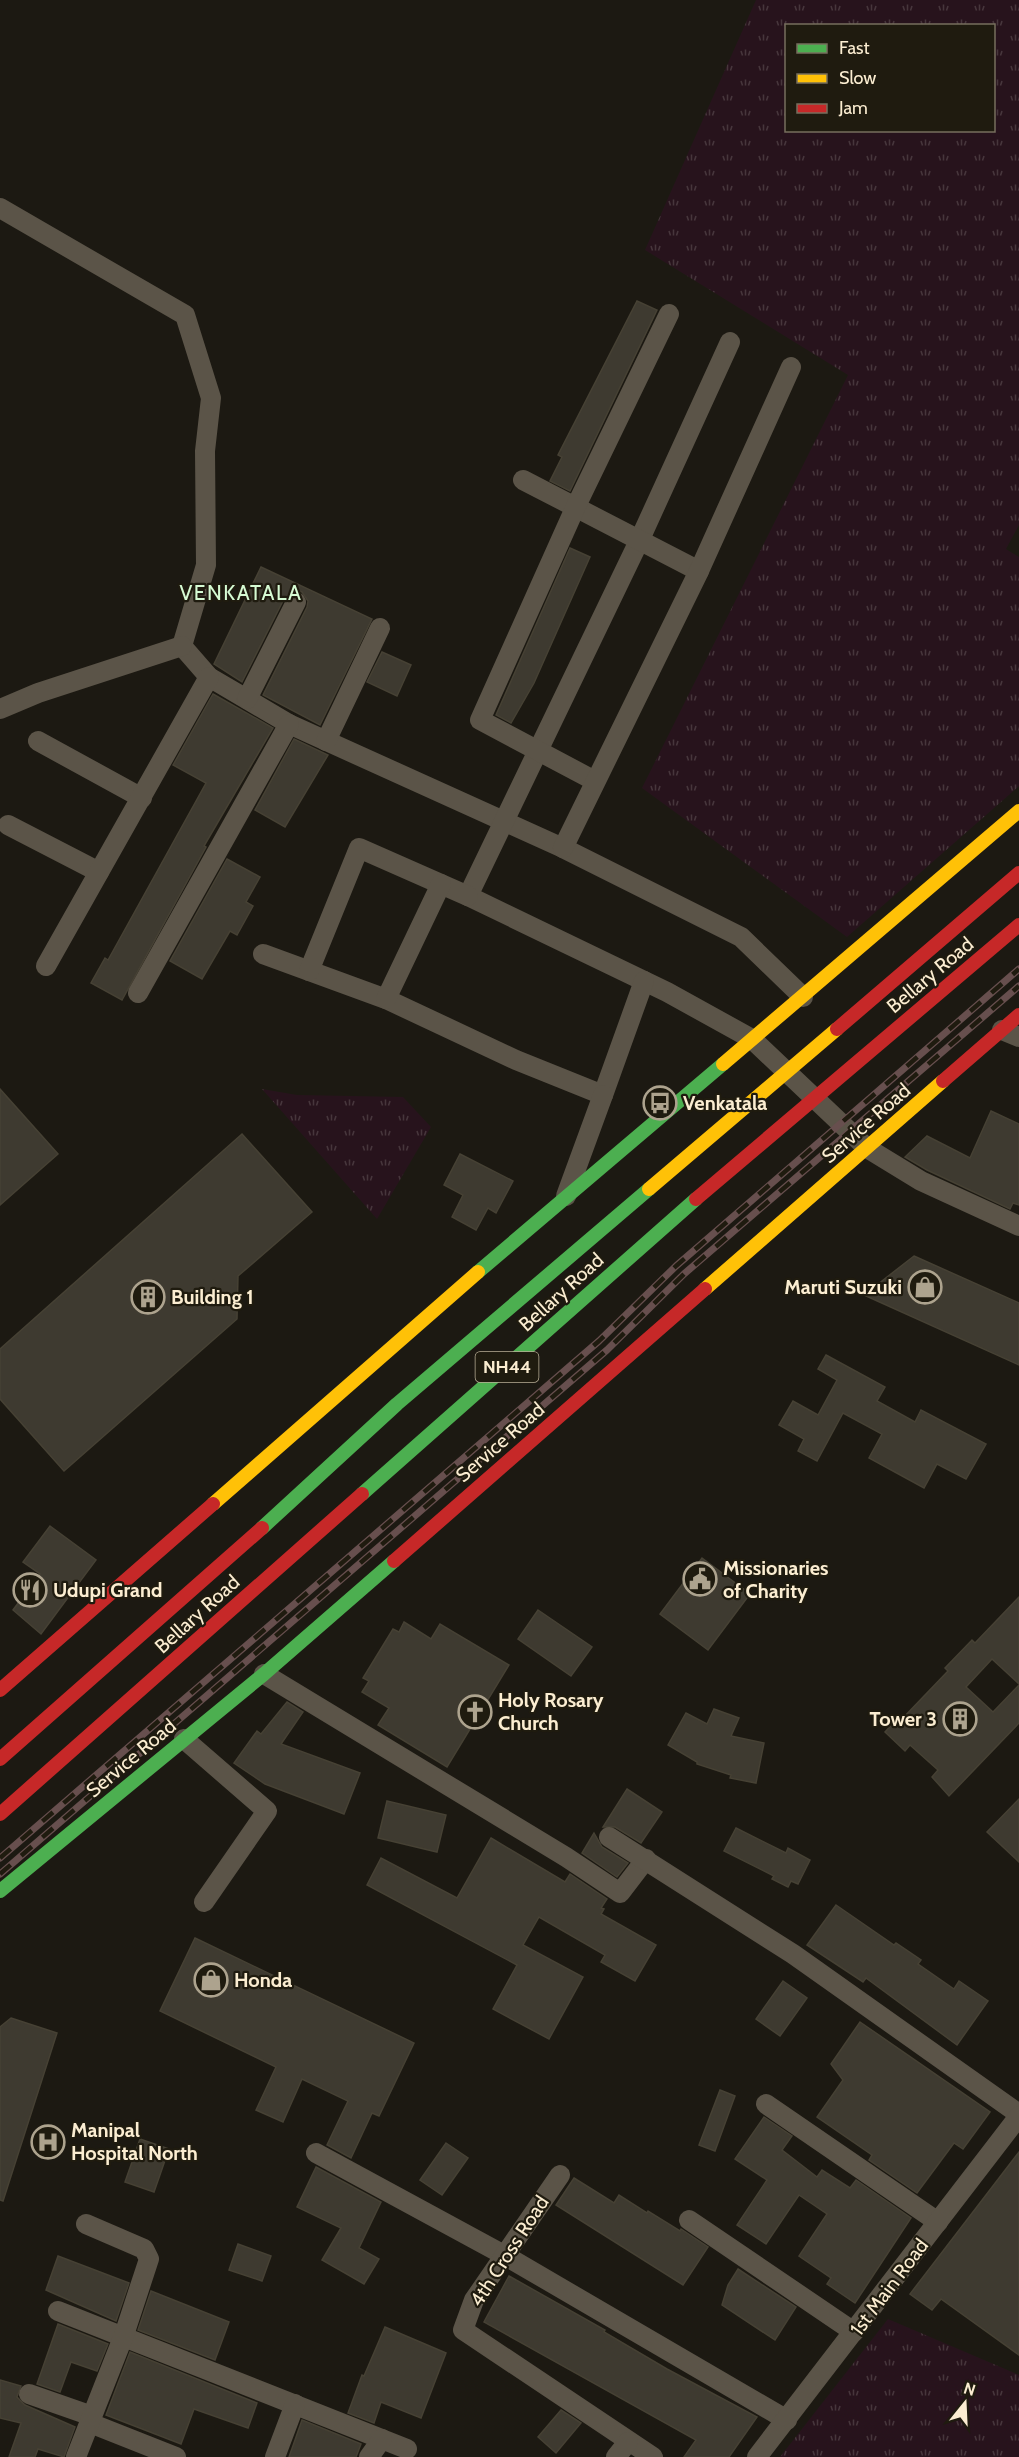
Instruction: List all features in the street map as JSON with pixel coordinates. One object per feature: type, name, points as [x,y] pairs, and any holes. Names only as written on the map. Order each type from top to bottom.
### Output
[{"type":"main road","points":[[0,1690],[565,1198],[1019,811]]},
{"type":"main road","name":"Bellary Road","points":[[0,1759],[236,1552],[397,1404],[1019,873]]},
{"type":"main road","name":"Bellary Road","points":[[0,1814],[754,1147],[1019,925]]},
{"type":"main road","name":"Service Road","points":[[0,1891],[264,1674],[867,1148],[1011,1033],[1019,1015]]},
{"type":"street","points":[[0,208],[185,315],[211,398],[205,451],[206,565],[182,646]]},
{"type":"street","points":[[595,781],[480,720],[576,506],[669,314]]},
{"type":"street","points":[[468,896],[640,539],[730,342]]},
{"type":"street","points":[[563,848],[699,571],[791,367]]},
{"type":"street","points":[[523,480],[699,571]]},
{"type":"street","points":[[247,699],[296,602]]},
{"type":"street","points":[[326,741],[380,628]]},
{"type":"street","points":[[182,646],[209,677],[289,724],[563,848],[741,937],[803,997]]},
{"type":"street","points":[[0,709],[38,693],[182,646]]},
{"type":"street","points":[[46,966],[209,677]]},
{"type":"street","points":[[138,993],[289,724]]},
{"type":"street","points":[[38,741],[142,798]]},
{"type":"street","points":[[8,825],[99,872]]},
{"type":"street","points":[[309,971],[359,848],[468,896],[644,981],[752,1039],[867,1148],[921,1181],[1019,1226]]},
{"type":"street","points":[[386,999],[441,884]]},
{"type":"street","points":[[263,954],[386,999],[516,1060],[603,1095]]},
{"type":"street","points":[[565,1198],[644,981]]},
{"type":"street","points":[[264,1674],[566,1857],[620,1893],[646,1859]]},
{"type":"street","points":[[184,1739],[267,1811],[204,1902]]},
{"type":"street","points":[[609,1837],[793,1954],[1019,2115]]},
{"type":"street","points":[[766,2104],[938,2222]]},
{"type":"street","name":"1st Main Road","points":[[757,2457],[1019,2115]]},
{"type":"street","points":[[316,2153],[504,2255],[787,2420]]},
{"type":"street","name":"4th Cross Road","points":[[560,2175],[474,2300],[463,2330],[622,2449]]},
{"type":"street","points":[[688,2220],[854,2332]]},
{"type":"street","points":[[76,2457],[124,2335],[149,2259],[144,2249],[86,2224]]},
{"type":"street","points":[[58,2312],[124,2335],[407,2450]]},
{"type":"street","points":[[29,2394],[176,2457]]},
{"type":"street","points":[[275,2457],[295,2404]]},
{"type":"street","points":[[369,2457],[381,2439]]},
{"type":"street","points":[[622,2449],[653,2457]]},
{"type":"green space","points":[[756,0],[1019,0],[1019,525],[1006,549],[1019,557],[1019,786],[847,937],[642,788],[848,375],[645,250]]},
{"type":"green space","points":[[262,1089],[297,1095],[403,1097],[431,1127],[377,1219]]},
{"type":"green space","points":[[888,2319],[1019,2375],[1019,2457],[780,2457]]},
{"type":"building","points":[[637,301],[657,310],[570,491],[550,481],[562,457],[558,455]]},
{"type":"building","points":[[570,548],[590,557],[534,683],[511,723],[496,715]]},
{"type":"building","points":[[261,567],[372,619],[320,725],[263,695],[307,607],[308,601],[302,592],[295,590],[285,597],[242,682],[214,664]]},
{"type":"building","points":[[382,652],[411,665],[397,696],[367,682]]},
{"type":"building","points":[[213,694],[273,728],[204,846],[206,847],[122,1000],[91,983],[105,958],[108,960],[206,783],[173,765]]},
{"type":"building","points":[[294,739],[328,755],[285,827],[255,810]]},
{"type":"building","points":[[227,859],[260,877],[246,902],[253,906],[237,935],[230,931],[202,979],[170,961]]},
{"type":"building","points":[[0,1089],[58,1154],[0,1205]]},
{"type":"building","points":[[991,1111],[1019,1124],[1019,1205],[1013,1203],[1010,1209],[927,1170],[905,1157],[927,1136],[970,1158]]},
{"type":"building","name":"Building 1","points":[[242,1134],[312,1212],[238,1276],[237,1319],[64,1471],[0,1399],[0,1349]]},
{"type":"building","points":[[460,1154],[513,1181],[496,1213],[488,1208],[476,1230],[452,1217],[463,1195],[444,1185]]},
{"type":"building","points":[[914,1256],[1019,1303],[1019,1365],[864,1295]]},
{"type":"building","points":[[826,1355],[885,1387],[877,1401],[915,1422],[921,1410],[986,1444],[966,1479],[937,1464],[924,1488],[869,1458],[882,1434],[843,1413],[817,1461],[798,1451],[804,1439],[779,1425],[793,1401],[818,1415],[837,1380],[818,1369]]},
{"type":"building","points":[[50,1526],[96,1560],[41,1634],[13,1610],[40,1574],[23,1562]]},
{"type":"building","points":[[702,1558],[750,1594],[708,1650],[660,1614]]},
{"type":"building","name":"Tower 3","points":[[1019,1597],[1019,1684],[992,1659],[966,1687],[993,1712],[1019,1685],[1019,1723],[949,1796],[932,1777],[938,1770],[910,1745],[905,1751],[885,1732],[899,1717],[901,1720],[948,1671],[945,1668],[972,1640],[975,1643]]},
{"type":"building","points":[[538,1610],[592,1647],[571,1676],[518,1639]]},
{"type":"building","points":[[404,1622],[431,1639],[440,1624],[509,1665],[447,1767],[378,1725],[389,1708],[362,1692],[369,1681],[363,1678],[393,1629],[399,1632]]},
{"type":"building","points":[[287,1702],[303,1712],[281,1744],[360,1773],[344,1814],[265,1784],[234,1763],[257,1731],[261,1734]]},
{"type":"building","points":[[714,1709],[739,1718],[731,1736],[764,1743],[756,1783],[730,1778],[731,1775],[697,1764],[668,1745],[686,1713],[707,1724]]},
{"type":"building","points":[[627,1789],[662,1812],[641,1843],[615,1827],[603,1827]]},
{"type":"building","points":[[1019,1799],[1019,1862],[987,1832]]},
{"type":"building","points":[[387,1801],[446,1815],[437,1852],[378,1838]]},
{"type":"building","points":[[736,1828],[786,1853],[788,1848],[810,1860],[798,1884],[791,1881],[788,1887],[772,1879],[774,1876],[724,1851]]},
{"type":"building","points":[[594,1833],[602,1847],[628,1863],[617,1877],[582,1853]]},
{"type":"building","points":[[491,1838],[565,1882],[570,1874],[607,1899],[601,1908],[604,1909],[601,1914],[656,1945],[635,1981],[601,1962],[605,1955],[539,1917],[523,1945],[583,1977],[549,2039],[493,2009],[517,1965],[367,1885],[381,1858],[457,1898]]},
{"type":"building","points":[[836,1905],[894,1945],[896,1943],[921,1960],[918,1964],[954,1989],[959,1981],[988,2001],[957,2045],[866,1978],[863,1982],[807,1945]]},
{"type":"building","points":[[195,1938],[414,2043],[379,2116],[372,2113],[351,2158],[327,2145],[348,2101],[302,2079],[283,2122],[256,2110],[276,2067],[160,2011]]},
{"type":"building","points":[[783,1981],[807,1998],[780,2036],[756,2019]]},
{"type":"building","points":[[11,2018],[57,2033],[3,2201],[0,2200],[0,2027]]},
{"type":"building","points":[[860,2022],[990,2112],[963,2149],[954,2143],[917,2193],[869,2160],[872,2155],[817,2117],[843,2080],[831,2064]]},
{"type":"building","points":[[720,2090],[735,2096],[715,2151],[699,2145]]},
{"type":"building","points":[[764,2117],[792,2136],[782,2150],[817,2177],[822,2170],[850,2188],[856,2180],[911,2218],[855,2303],[827,2284],[831,2278],[799,2256],[827,2214],[799,2195],[766,2244],[737,2225],[767,2180],[735,2159]]},
{"type":"building","points":[[140,2139],[169,2149],[154,2192],[125,2182]]},
{"type":"building","points":[[446,2143],[468,2158],[442,2195],[420,2180]]},
{"type":"building","points":[[1019,2152],[1019,2355],[941,2299],[932,2310],[910,2294]]},
{"type":"building","points":[[316,2167],[381,2202],[359,2248],[379,2259],[364,2284],[322,2260],[341,2228],[297,2207]]},
{"type":"building","points":[[574,2178],[614,2203],[619,2195],[647,2213],[648,2211],[680,2231],[681,2229],[708,2247],[683,2285],[556,2205]]},
{"type":"building","points":[[238,2244],[271,2256],[262,2281],[229,2270]]},
{"type":"building","points":[[58,2256],[129,2283],[116,2321],[46,2290]]},
{"type":"building","points":[[738,2269],[796,2307],[775,2340],[722,2305],[728,2285]]},
{"type":"building","points":[[509,2276],[605,2330],[604,2332],[667,2369],[757,2417],[729,2457],[684,2457],[696,2440],[484,2322]]},
{"type":"building","points":[[151,2291],[229,2322],[215,2360],[138,2330]]},
{"type":"building","points":[[58,2324],[108,2344],[97,2371],[71,2362],[60,2392],[37,2384]]},
{"type":"building","points":[[385,2327],[446,2353],[421,2418],[381,2402],[374,2423],[348,2413],[362,2375],[364,2376]]},
{"type":"building","points":[[130,2352],[257,2403],[248,2428],[194,2409],[181,2444],[106,2415]]},
{"type":"building","points":[[0,2380],[21,2386],[17,2397],[25,2405],[75,2427],[64,2457],[38,2449],[35,2457],[9,2457],[21,2423],[0,2418]]},
{"type":"building","points":[[561,2410],[581,2423],[556,2453],[538,2437]]},
{"type":"building","points":[[302,2420],[361,2444],[356,2457],[289,2457]]},
{"type":"railway","points":[[0,1858],[599,1341],[676,1266],[1019,969]]},
{"type":"railway","points":[[0,1874],[607,1350],[684,1274],[1019,986]]},
{"type":"traffic: fast","points":[[478,1272],[723,1064]]},
{"type":"traffic: fast","points":[[262,1528],[397,1404],[649,1189]]},
{"type":"traffic: fast","points":[[362,1494],[696,1199]]},
{"type":"traffic: fast","points":[[0,1891],[264,1674],[394,1561]]},
{"type":"traffic: slow","points":[[723,1064],[1019,811]]},
{"type":"traffic: slow","points":[[649,1189],[837,1029]]},
{"type":"traffic: slow","points":[[705,1289],[943,1081]]},
{"type":"traffic: slow","points":[[213,1504],[478,1272]]},
{"type":"traffic: jam","points":[[837,1029],[1019,873]]},
{"type":"traffic: jam","points":[[696,1199],[1019,925]]},
{"type":"traffic: jam","points":[[943,1081],[1019,1015]]},
{"type":"traffic: jam","points":[[394,1561],[705,1289]]},
{"type":"traffic: jam","points":[[0,1814],[362,1494]]},
{"type":"traffic: jam","points":[[0,1690],[213,1504]]},
{"type":"traffic: jam","points":[[0,1759],[262,1528]]},
{"type":"place","name":"Venkatala","points":[[660,1103]]},
{"type":"place","name":"Maruti Suzuki","points":[[925,1287]]},
{"type":"place","name":"Building 1","points":[[148,1297]]},
{"type":"place","name":"Missionaries of Charity","points":[[700,1579]]},
{"type":"place","name":"Udupi Grand","points":[[30,1590]]},
{"type":"place","name":"Holy Rosary Church","points":[[475,1712]]},
{"type":"place","name":"Tower 3","points":[[960,1719]]},
{"type":"place","name":"Honda","points":[[211,1980]]},
{"type":"place","name":"Manipal Hospital North","points":[[48,2142]]},
{"type":"district","name":"VENKATALA","points":[[241,592]]}]
